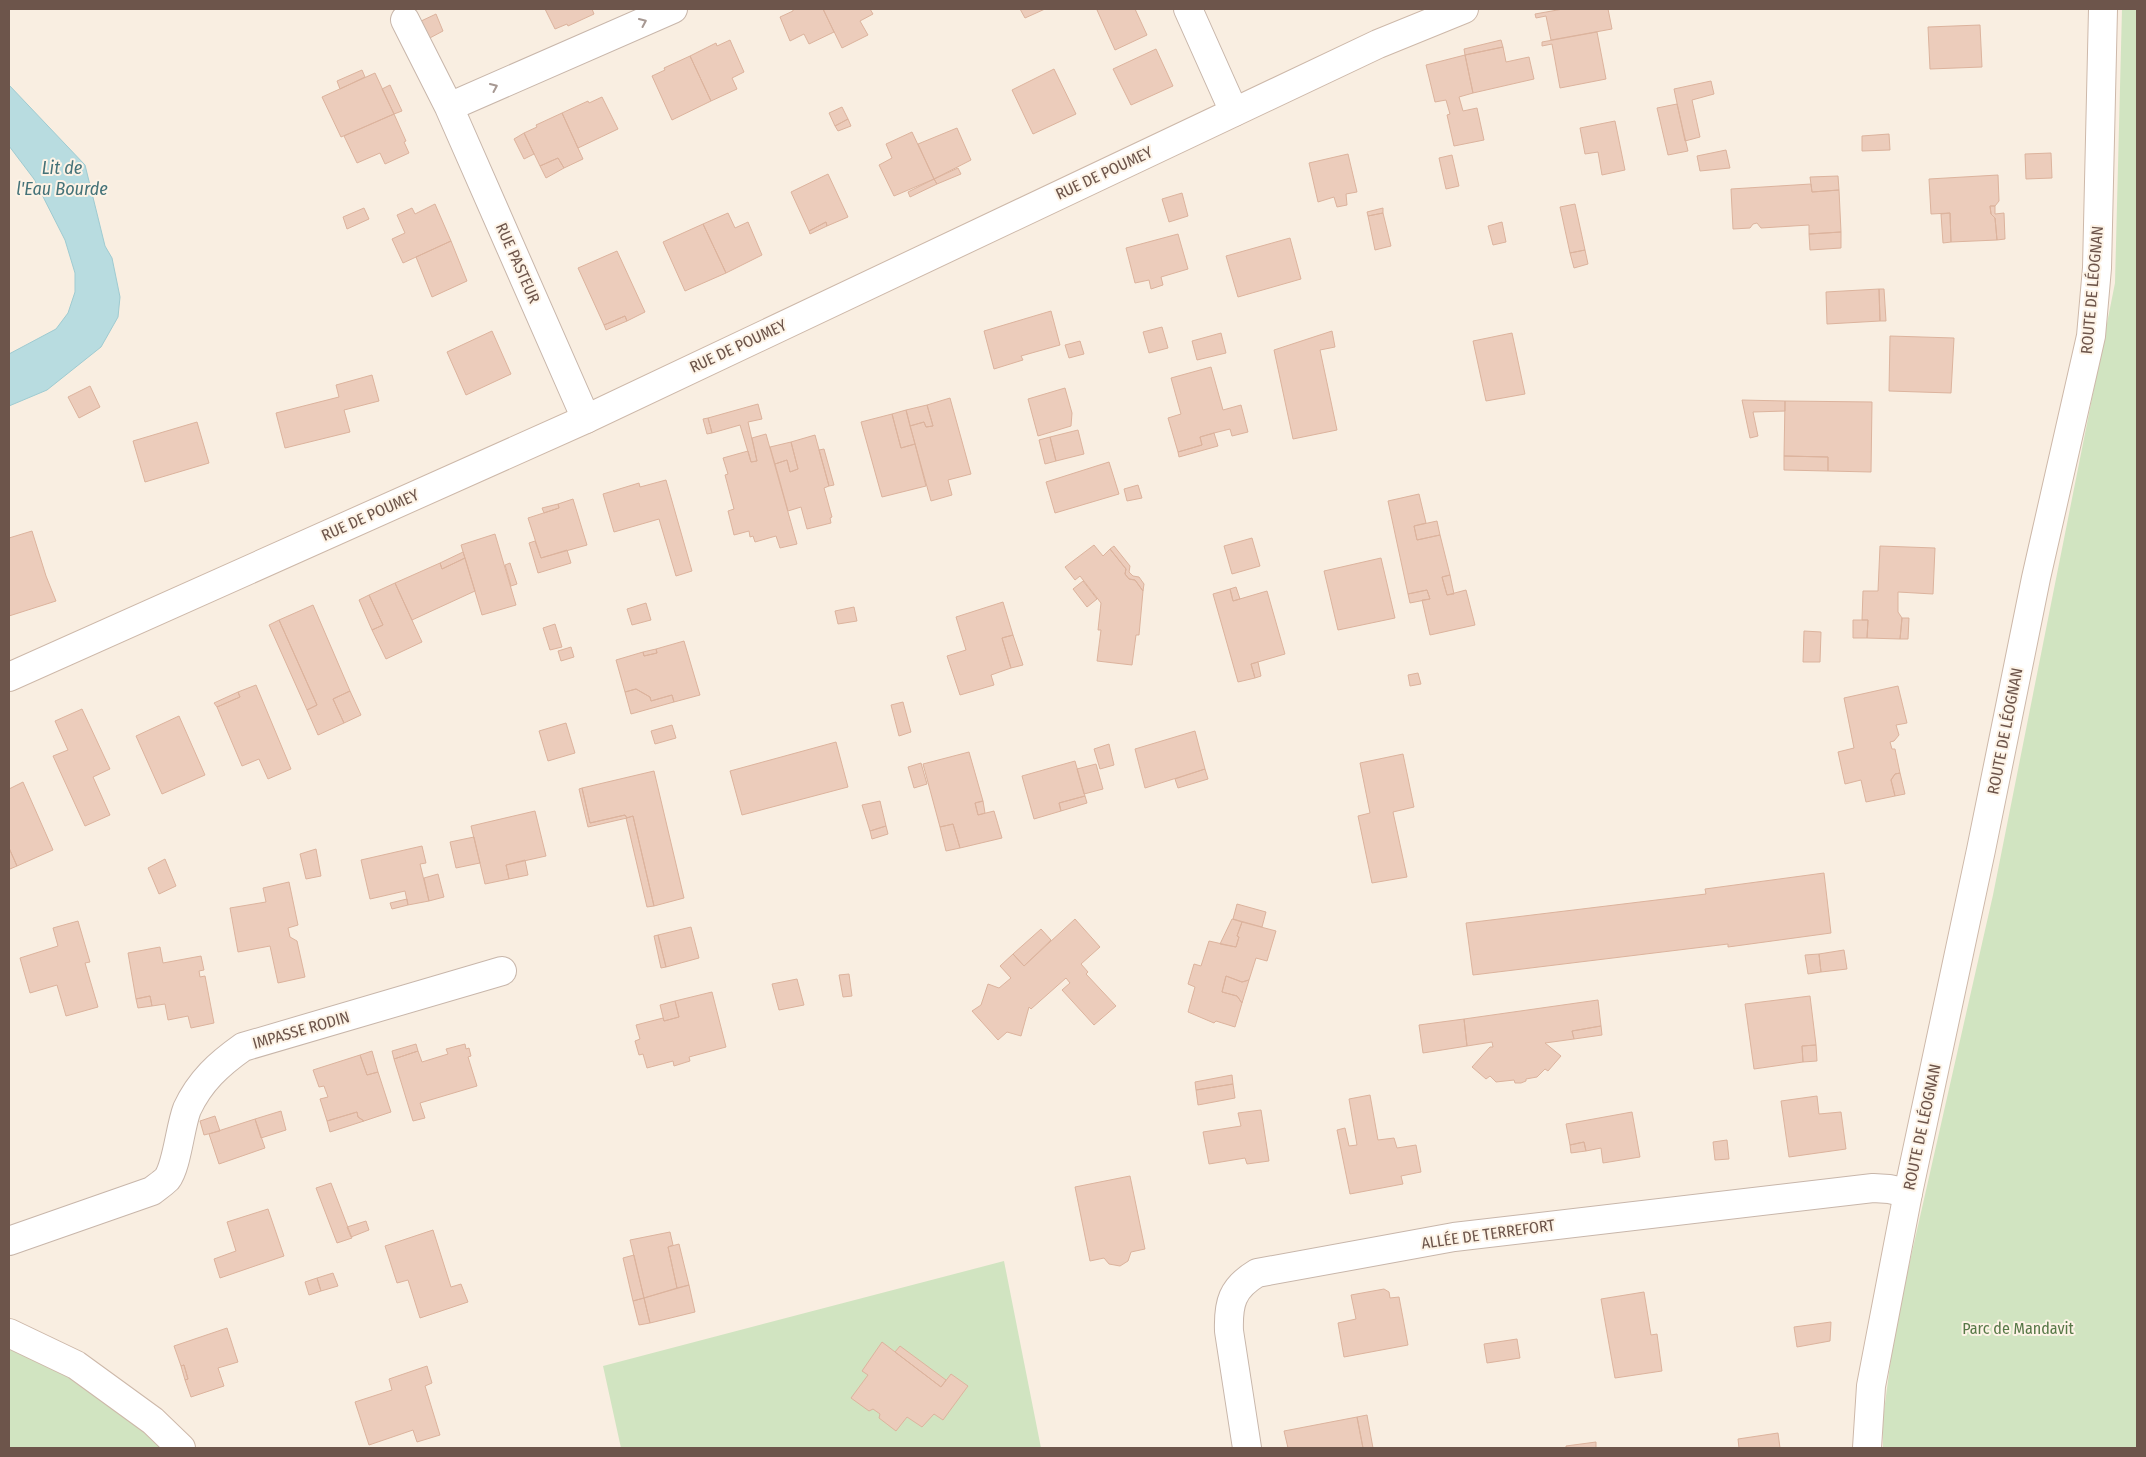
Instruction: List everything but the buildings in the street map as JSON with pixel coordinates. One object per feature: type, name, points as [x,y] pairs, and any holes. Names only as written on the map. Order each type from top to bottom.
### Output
[{"type":"street","points":[[449,107],[673,9]]},
{"type":"street","points":[[1188,9],[1234,112]]},
{"type":"street","name":"RUE DE POUMEY","points":[[9,677],[586,419],[1378,44],[1464,9]]},
{"type":"street","name":"ROUTE DE LÉOGNAN","points":[[1867,1448],[1871,1386],[1908,1193],[2036,578],[2091,336],[2097,268],[2104,9]]},
{"type":"street","name":"RUE PASTEUR","points":[[405,20],[449,107],[586,419]]},
{"type":"street","name":"IMPASSE RODIN","points":[[9,1242],[152,1191],[167,1178],[174,1164],[178,1140],[187,1109],[204,1079],[217,1066],[242,1047],[502,971]]},
{"type":"street","name":"ALLÉE DE TERREFORT","points":[[1248,1448],[1229,1331],[1228,1313],[1230,1301],[1237,1290],[1245,1280],[1257,1273],[1454,1237],[1873,1188],[1908,1193]]},
{"type":"street","points":[[9,1333],[76,1365],[153,1421],[181,1448]]},
{"type":"green space","name":"Parc de Mandavit","points":[[2122,9],[2137,9],[2137,1448],[1883,1448],[1883,1419],[1895,1327],[1993,895],[2115,283]]},
{"type":"green space","points":[[1004,1261],[1041,1448],[621,1448],[603,1366]]},
{"type":"green space","points":[[9,1333],[181,1448],[9,1448]]},
{"type":"water","name":"Lit de l'Eau Bourde","points":[[9,85],[85,165],[105,246],[112,258],[120,297],[118,317],[101,347],[47,390],[9,406],[9,354],[56,329],[68,313],[75,292],[75,273],[65,240],[34,179],[9,146]]}]
